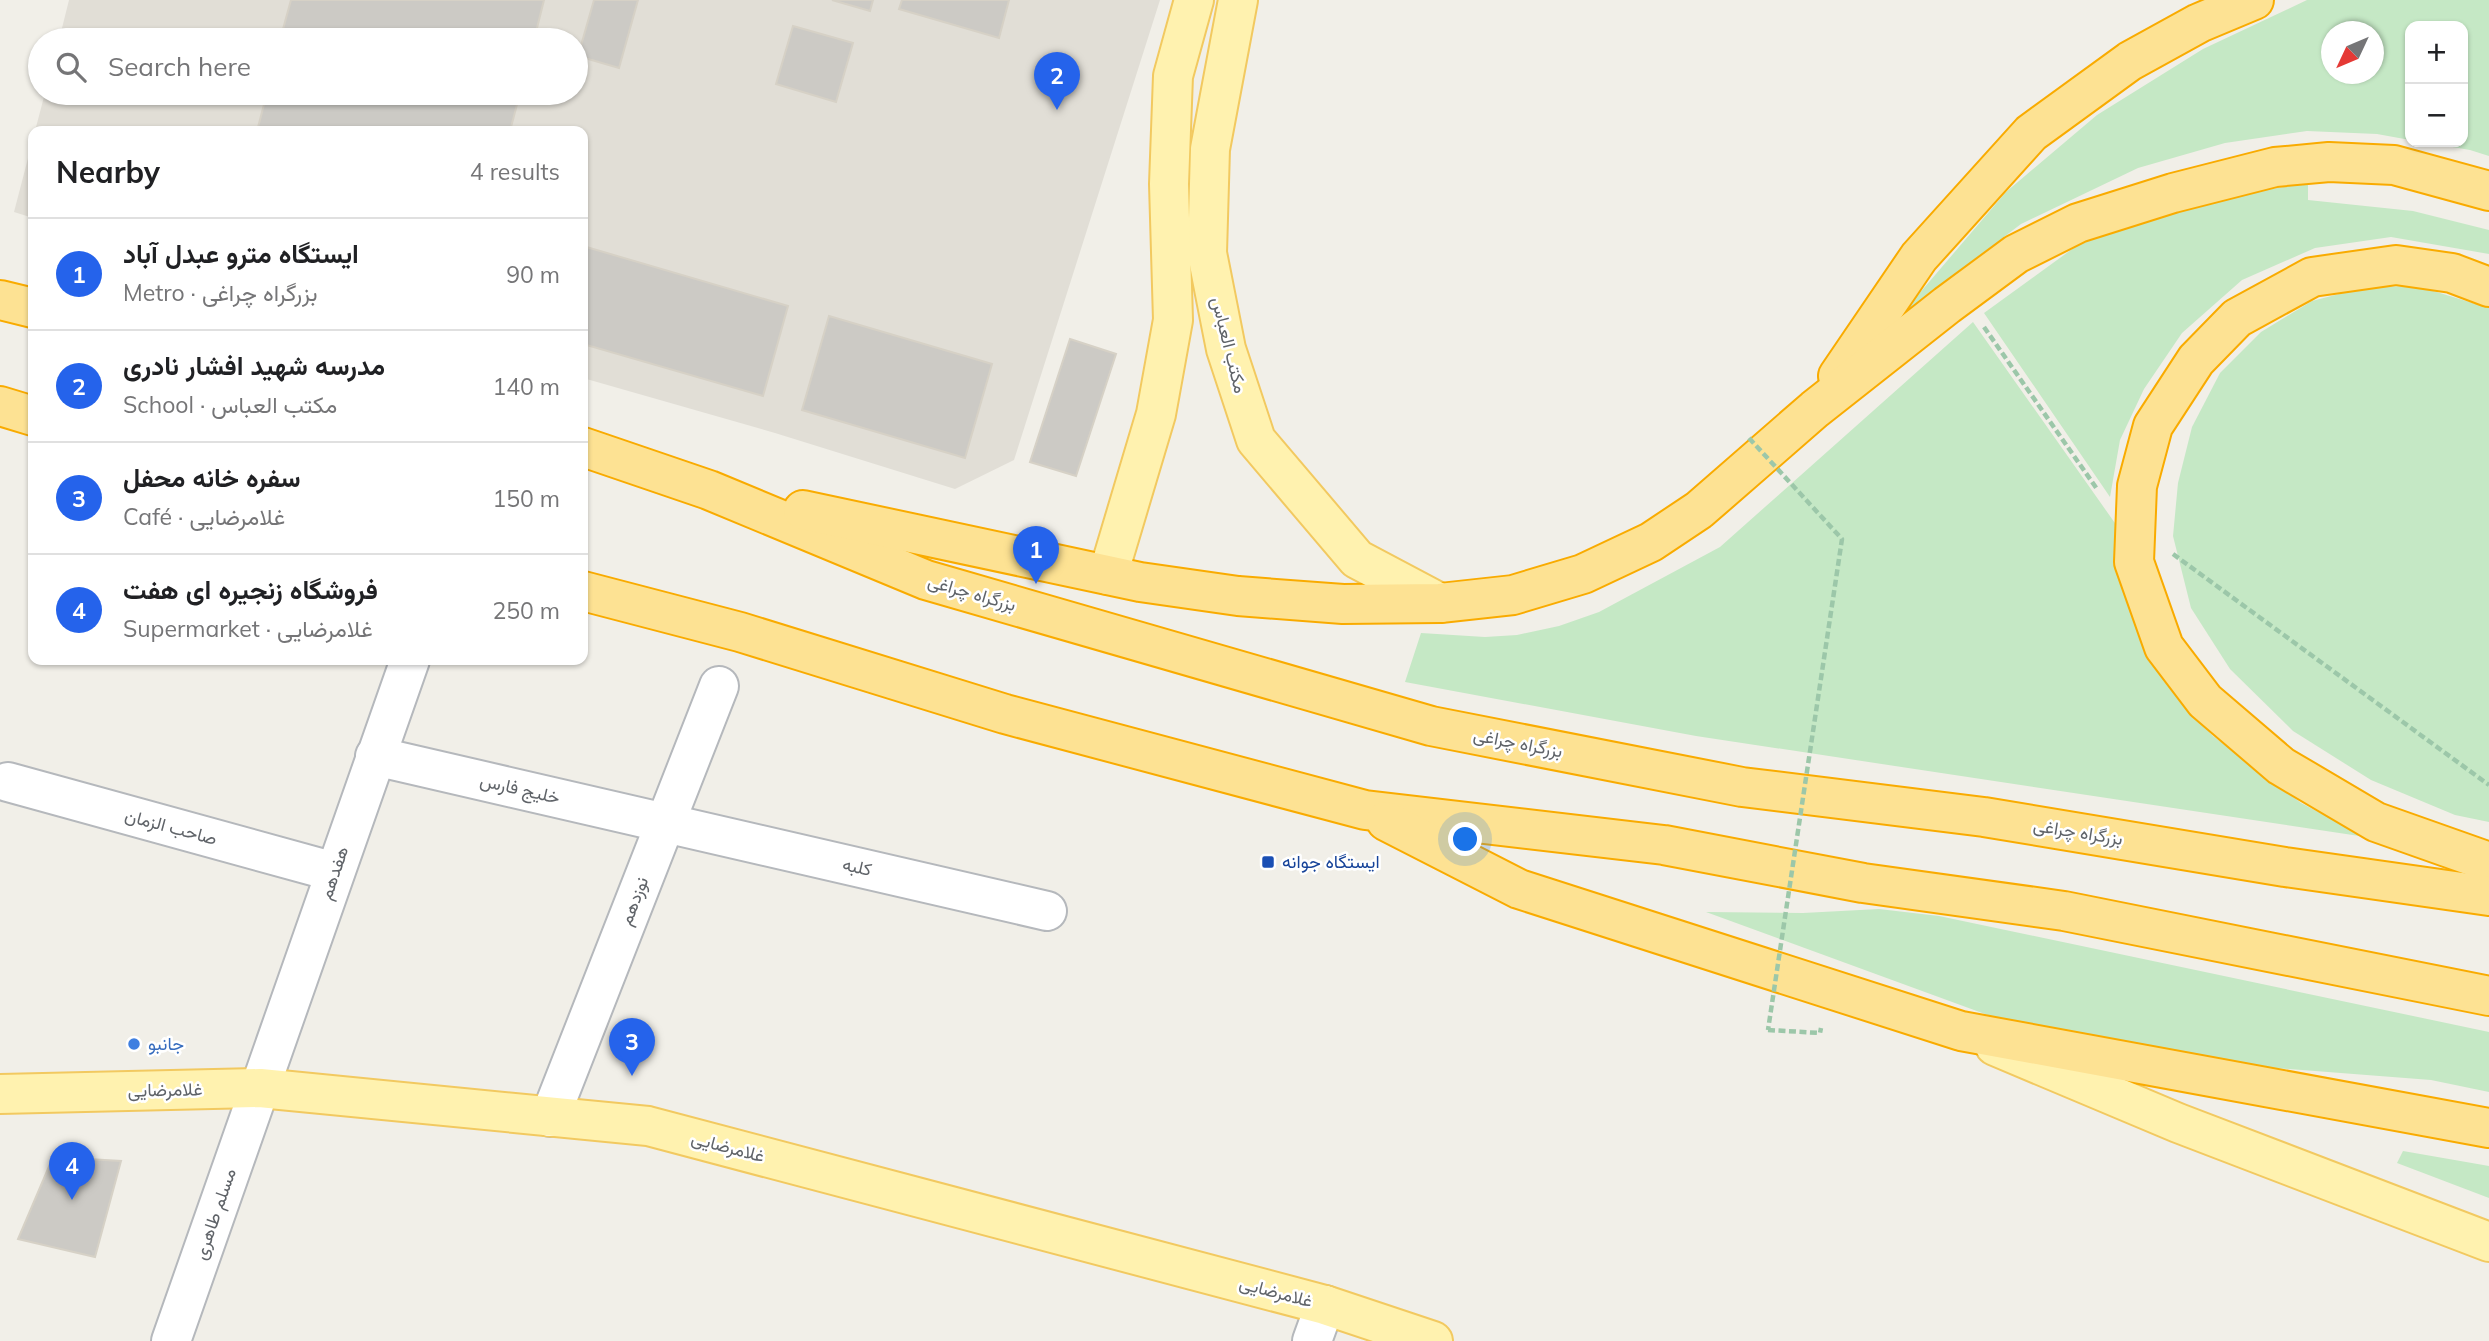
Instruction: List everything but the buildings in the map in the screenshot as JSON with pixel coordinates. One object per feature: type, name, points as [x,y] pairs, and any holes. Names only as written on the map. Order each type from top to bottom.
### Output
[{"type":"highway","points":[[1815,409],[1919,257],[2031,133],[2130,61],[2199,23],[2254,0]]},
{"type":"highway","points":[[709,490],[1108,575],[1238,596],[1343,604],[1440,603],[1513,595],[1583,574],[1651,542],[1699,510],[1815,409],[1961,295],[2016,254],[2078,223],[2173,193],[2275,167],[2329,162],[2394,165],[2489,191]]},
{"type":"highway","points":[[2489,287],[2452,273],[2396,265],[2312,277],[2237,318],[2196,360],[2153,426],[2137,486],[2134,562],[2164,647],[2205,701],[2281,766],[2376,822],[2489,862]]},
{"type":"highway","points":[[0,300],[28,307]]},
{"type":"highway","points":[[0,406],[28,414]]},
{"type":"highway","name":"بزرگراه چراغی","points":[[588,449],[709,490],[926,580],[1431,726],[1742,787],[1984,817],[2286,867],[2489,896]]},
{"type":"highway","points":[[588,592],[740,632],[1005,714],[1365,810],[1664,845],[1863,883],[2064,911],[2489,996]]},
{"type":"highway","points":[[1365,810],[1519,889],[1961,1031],[2489,1128]]},
{"type":"main road","points":[[1108,575],[1156,414],[1173,320],[1169,184],[1173,76],[1194,0]]},
{"type":"main road","name":"مکتب العباس","points":[[1238,0],[1210,149],[1208,253],[1226,349],[1256,440],[1357,559],[1440,603]]},
{"type":"main road","points":[[1961,1031],[2178,1123],[2489,1242]]},
{"type":"main road","name":"غلامرضایی","points":[[0,1094],[260,1088],[648,1126],[1325,1305],[1433,1341]]},
{"type":"street","name":"هفدهم","points":[[260,1088],[408,665]]},
{"type":"street","name":"نوزدهم","points":[[550,1117],[719,686]]},
{"type":"street","name":"خلیج فارس","points":[[375,756],[666,822]]},
{"type":"street","name":"صاحب الزمان","points":[[8,782],[335,872]]},
{"type":"street","name":"کلبه","points":[[666,822],[1047,912]]},
{"type":"street","name":"مسلم طاهری","points":[[171,1341],[260,1088]]},
{"type":"street","points":[[1312,1341],[1325,1305]]},
{"type":"path","points":[[1961,295],[2135,544]]},
{"type":"path","points":[[1749,438],[1842,539],[1768,1030],[1820,1033]]},
{"type":"path","points":[[2172,564],[2169,551],[2489,785]]},
{"type":"shaded area","points":[[69,0],[1160,0],[1014,460],[955,489],[775,433],[588,379],[588,126],[36,126],[42,105],[588,105],[588,28],[62,28]]},
{"type":"shaded area","points":[[28,158],[28,216],[14,212]]},
{"type":"green space","points":[[2307,0],[2489,0],[2489,156],[2452,147],[2468,147],[2468,21],[2405,21],[2405,139],[2377,134],[2307,131],[2225,143],[2138,168],[2021,224],[1900,316],[2006,192],[2097,115],[2203,49]]},
{"type":"green space","points":[[2308,183],[2308,200],[2413,211],[2489,230],[2489,254],[2391,237],[2315,248],[2242,280],[2182,333],[2144,389],[2120,440],[2110,497],[1984,313],[2086,239],[2222,197]]},
{"type":"green space","points":[[2417,286],[2489,308],[2489,822],[2455,815],[2371,780],[2293,731],[2230,669],[2191,608],[2173,536],[2178,483],[2192,427],[2220,373],[2261,332],[2312,301],[2366,287]]},
{"type":"green space","points":[[1973,322],[2117,526],[2151,658],[2169,686],[2213,736],[2301,803],[2366,837],[1696,736],[1405,682],[1421,633],[1485,637],[1517,635],[1559,626],[1599,612],[1720,547]]},
{"type":"green space","points":[[1879,909],[1939,916],[2489,1032],[2489,1092],[2431,1080],[2172,1060],[2026,1029],[1706,912],[1803,913]]},
{"type":"green space","points":[[2403,1151],[2489,1166],[2489,1198],[2397,1163]]},
{"type":"place","name":"مدرسه شهید افشار نادری","points":[[1057,110]]},
{"type":"place","name":"ایستگاه مترو عبدل آباد","points":[[1036,584]]},
{"type":"place","name":"ایستگاه جوانه","points":[[1268,862]]},
{"type":"place","name":"جانبو","points":[[134,1044]]},
{"type":"place","name":"سفره خانه محفل","points":[[632,1076]]},
{"type":"place","name":"فروشگاه زنجیره ای هفت","points":[[72,1200]]}]
